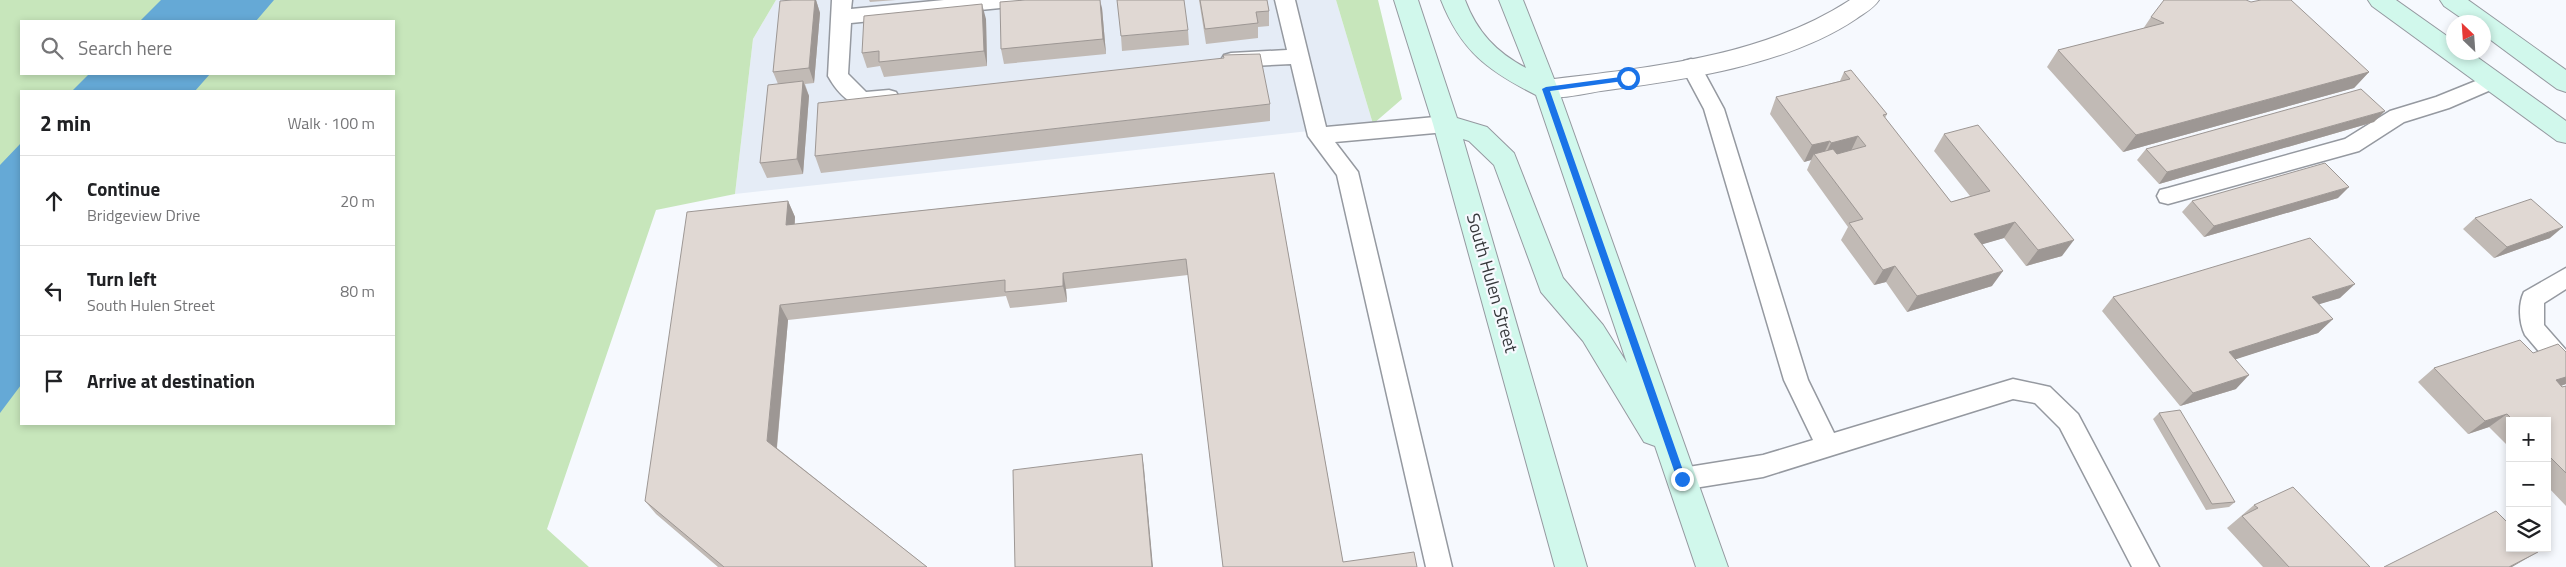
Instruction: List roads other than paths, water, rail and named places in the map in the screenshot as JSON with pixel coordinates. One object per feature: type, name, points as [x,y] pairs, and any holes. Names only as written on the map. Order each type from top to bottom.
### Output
[{"type":"main road","name":"South Hulen Street","points":[[1406,0],[1446,124],[1572,567]]},
{"type":"main road","points":[[1453,0],[1477,46],[1506,70],[1546,89]]},
{"type":"main road","points":[[1510,0],[1546,89],[1712,567]]},
{"type":"main road","points":[[2380,0],[2566,134]]},
{"type":"main road","points":[[2452,0],[2472,15]]},
{"type":"main road","points":[[2491,29],[2566,83]]},
{"type":"main road","points":[[1446,124],[1478,134],[1505,160],[1551,284],[1593,332],[1682,479]]},
{"type":"street","points":[[1546,89],[1628,78],[1749,55],[1820,29],[1856,9],[1867,0]]},
{"type":"lane","points":[[910,94],[861,100],[838,76],[841,8],[1010,0]]},
{"type":"lane","points":[[1285,0],[1318,136],[1347,172],[1439,567]]},
{"type":"lane","points":[[1209,60],[1299,57]]},
{"type":"lane","points":[[1691,66],[1714,110],[1796,380],[1828,446]]},
{"type":"lane","points":[[2168,196],[2352,145],[2396,116],[2442,103],[2493,81]]},
{"type":"lane","points":[[1318,136],[1446,124]]},
{"type":"lane","points":[[2566,277],[2532,299],[2533,328],[2566,367]]},
{"type":"lane","points":[[1682,479],[1763,466],[2013,389],[2042,394],[2069,421],[2146,567]]},
{"type":"water","points":[[161,0],[274,0],[257,20],[141,20]]},
{"type":"water","points":[[88,75],[209,75],[196,90],[73,90]]},
{"type":"water","points":[[20,144],[20,386],[0,413],[0,165]]}]
